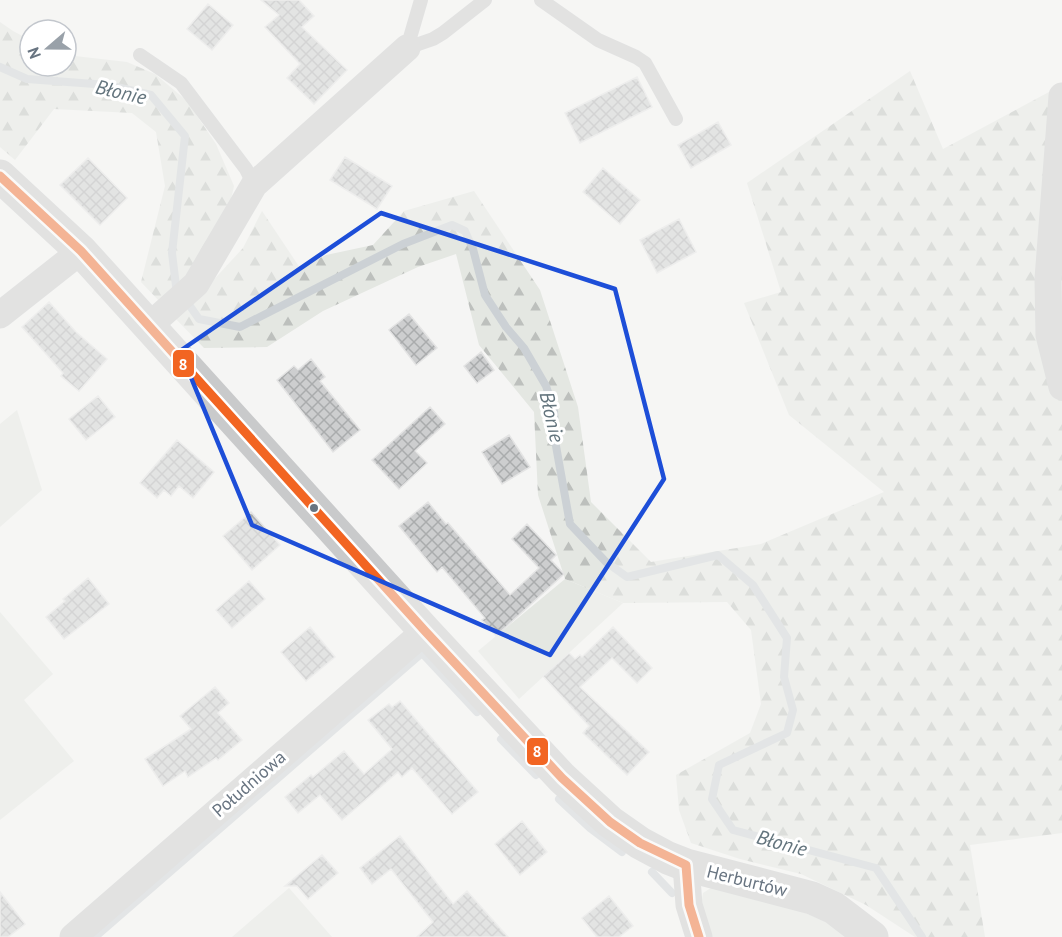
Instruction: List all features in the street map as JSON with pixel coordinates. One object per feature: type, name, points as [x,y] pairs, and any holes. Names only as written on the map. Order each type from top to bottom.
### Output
[{"type":"street","points":[[157,320],[196,284],[254,185],[407,48]]},
{"type":"street","points":[[1062,96],[1048,279],[1049,335],[1062,387]]},
{"type":"street","name":"Herburtów","points":[[0,176],[157,320],[425,631],[562,778],[610,822],[640,843],[686,865],[812,898],[834,908],[872,937]]},
{"type":"street","points":[[0,315],[81,251]]},
{"type":"street","name":"Południowa","points":[[73,937],[425,631]]},
{"type":"street","points":[[686,865],[689,905],[699,937]]},
{"type":"lane","points":[[407,48],[421,0]]},
{"type":"lane","points":[[407,48],[443,33],[485,0]]},
{"type":"lane","points":[[541,0],[598,40],[645,63],[676,119]]},
{"type":"lane","points":[[140,55],[181,84],[246,169],[254,185]]},
{"type":"highlighted area","points":[[381,213],[615,289],[664,479],[550,655],[252,525],[180,351]]},
{"type":"green space","points":[[0,22],[18,34],[18,78],[78,78],[78,56],[127,62],[155,74],[187,101],[216,144],[234,186],[228,212],[194,274],[160,302],[141,282],[165,186],[156,132],[132,113],[54,109],[15,160],[0,147]]},
{"type":"green space","points":[[910,71],[943,149],[1062,85],[1062,833],[970,845],[985,937],[915,937],[866,905],[801,874],[740,859],[691,843],[679,810],[676,775],[750,733],[761,704],[751,630],[727,602],[623,603],[565,579],[538,495],[534,412],[479,345],[456,254],[418,267],[323,311],[267,347],[204,348],[174,317],[208,286],[243,248],[262,211],[300,268],[326,255],[373,245],[404,211],[474,191],[540,290],[578,407],[591,502],[651,562],[761,544],[884,492],[789,415],[744,303],[781,292],[747,183]]},
{"type":"green space","points":[[17,410],[42,490],[0,527],[0,424]]},
{"type":"green space","points":[[565,579],[623,603],[519,699],[478,651]]},
{"type":"green space","points":[[0,612],[53,674],[24,700],[74,761],[0,820]]},
{"type":"green space","points":[[289,888],[332,937],[232,937]]},
{"type":"green space","points":[[711,888],[784,905],[820,919],[852,937],[712,937],[701,905],[703,893]]},
{"type":"building","points":[[261,0],[299,0],[314,16],[302,27],[347,70],[314,104],[287,78],[300,64],[265,27],[279,15]]},
{"type":"building","points":[[208,4],[233,25],[212,50],[187,29]]},
{"type":"building","points":[[637,77],[652,107],[580,143],[565,113]]},
{"type":"building","points":[[718,122],[731,145],[691,168],[678,145]]},
{"type":"building","points":[[345,157],[392,186],[377,209],[330,180]]},
{"type":"building","points":[[88,158],[127,198],[100,225],[60,185]]},
{"type":"building","points":[[603,168],[640,200],[620,224],[583,192]]},
{"type":"building","points":[[679,219],[696,252],[657,273],[640,240]]},
{"type":"building","points":[[49,302],[76,332],[107,359],[79,391],[61,376],[63,373],[22,327]]},
{"type":"building","points":[[409,314],[437,348],[416,365],[389,330]]},
{"type":"building","points":[[481,352],[494,370],[477,383],[464,366]]},
{"type":"building","points":[[311,359],[325,377],[320,381],[360,430],[333,452],[277,380],[294,366],[298,370]]},
{"type":"building","points":[[98,396],[115,417],[86,440],[69,419]]},
{"type":"building","points":[[430,407],[445,424],[415,451],[427,463],[399,489],[372,460]]},
{"type":"building","points":[[509,435],[530,467],[502,484],[482,452]]},
{"type":"building","points":[[177,440],[214,472],[193,498],[179,486],[171,496],[164,490],[157,498],[140,483]]},
{"type":"building","points":[[428,502],[510,595],[539,568],[512,539],[527,524],[556,555],[551,560],[564,574],[496,636],[482,620],[485,618],[442,567],[437,572],[399,526]]},
{"type":"building","points":[[251,512],[280,545],[252,570],[223,536]]},
{"type":"building","points":[[88,578],[109,604],[64,639],[46,617]]},
{"type":"building","points":[[249,581],[265,599],[232,628],[216,610]]},
{"type":"building","points":[[310,627],[335,657],[306,681],[281,652]]},
{"type":"building","points":[[613,627],[652,668],[637,683],[612,658],[580,687],[649,752],[627,775],[583,733],[589,726],[543,676],[569,653],[575,659],[580,655],[582,657]]},
{"type":"building","points":[[215,687],[229,703],[218,713],[242,740],[218,760],[216,758],[188,777],[185,771],[163,786],[145,759],[191,729],[180,716]]},
{"type":"building","points":[[400,701],[478,792],[452,814],[412,768],[402,777],[398,772],[342,820],[320,795],[298,813],[285,797],[344,751],[364,774],[392,749],[368,720],[389,704],[392,707]]},
{"type":"building","points":[[522,821],[547,852],[520,875],[495,844]]},
{"type":"building","points":[[400,836],[453,904],[467,891],[508,937],[417,937],[433,922],[391,869],[372,884],[360,868]]},
{"type":"building","points":[[322,855],[338,873],[308,899],[297,886],[285,886]]},
{"type":"building","points":[[0,892],[25,924],[8,937],[0,937]]},
{"type":"building","points":[[609,896],[633,926],[619,937],[597,937],[582,918]]},
{"type":"waterway","name":"Błonie","points":[[0,67],[27,79],[108,85],[151,95],[185,136],[172,253],[176,286],[199,319],[240,327],[403,244],[452,225],[465,231],[473,249],[485,295],[506,327],[524,348],[546,386],[554,410],[556,446],[570,524],[606,562],[627,577],[718,555],[753,585],[787,638],[784,677],[793,710],[787,733],[719,765],[712,799],[733,830],[876,868],[922,937]]},
{"type":"waterway","points":[[95,937],[422,653],[477,712]]},
{"type":"waterway","points":[[501,739],[536,775]]},
{"type":"waterway","points":[[559,799],[590,828],[622,852]]},
{"type":"waterway","points":[[652,872],[672,893]]},
{"type":"transit line","name":"8","points":[[0,176],[81,251],[425,631],[562,778],[610,822],[640,843],[686,865],[689,905],[699,937]]}]
